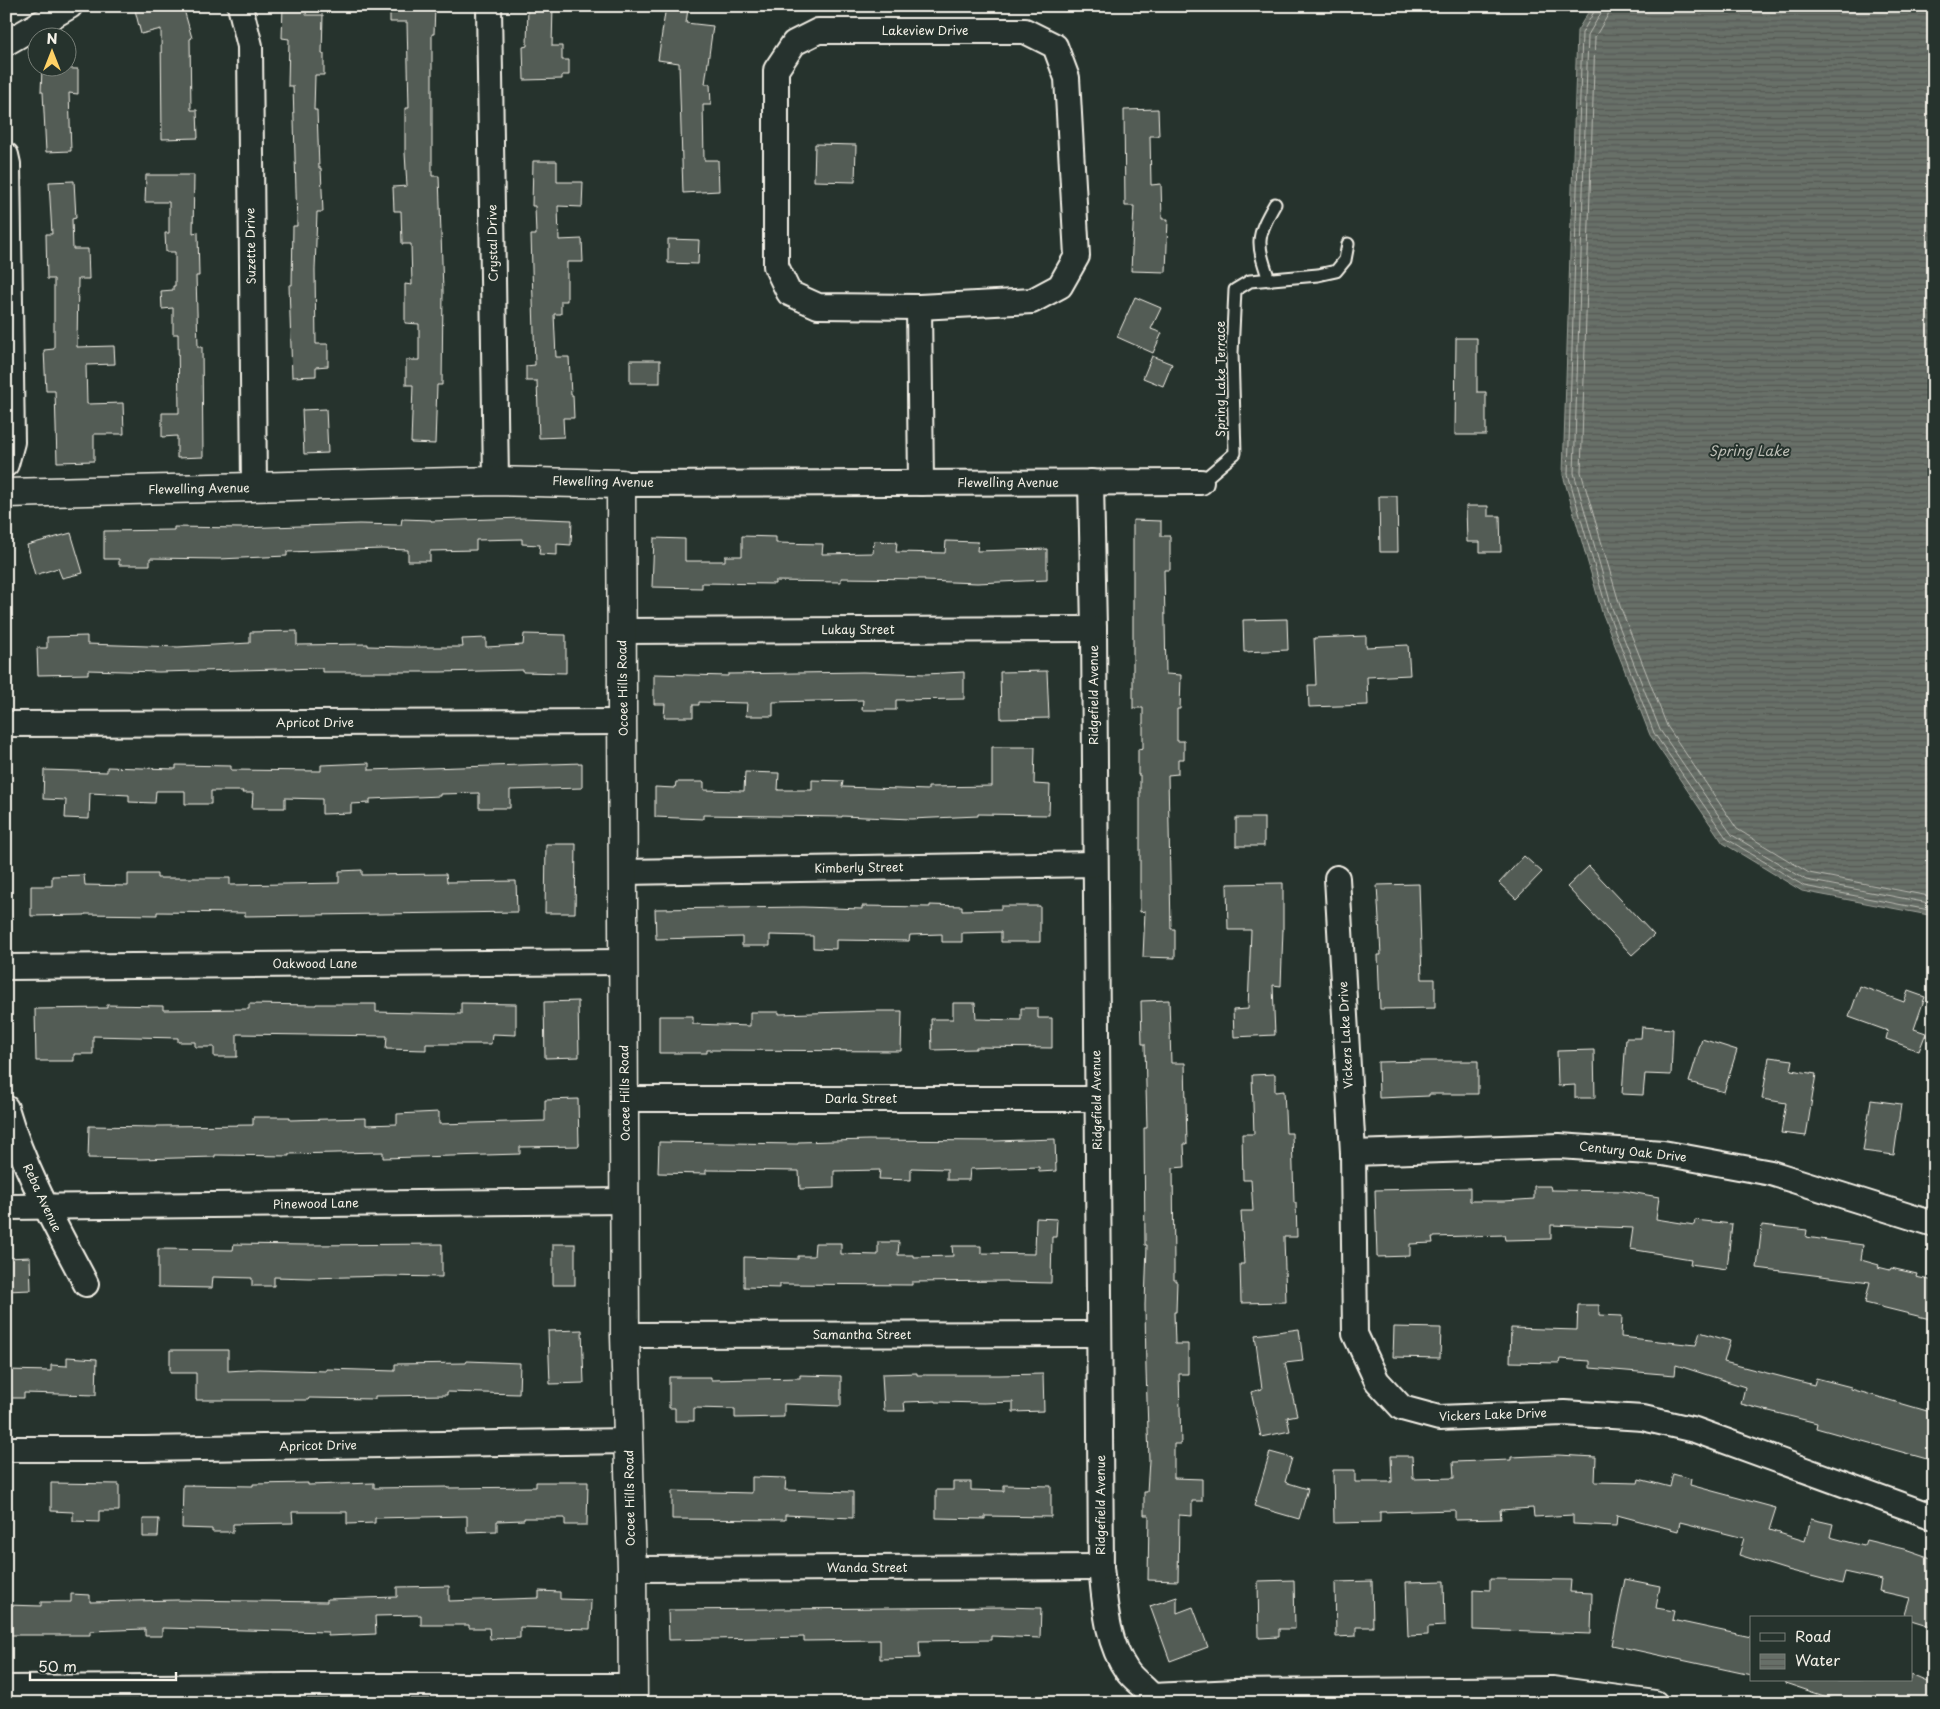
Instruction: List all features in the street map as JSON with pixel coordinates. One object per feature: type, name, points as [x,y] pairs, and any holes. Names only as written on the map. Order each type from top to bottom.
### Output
[{"type":"street","points":[[6,43],[70,6]]},
{"type":"street","name":"Suzette Drive","points":[[240,6],[250,46],[254,487]]},
{"type":"street","name":"Crystal Drive","points":[[489,6],[496,481]]},
{"type":"street","name":"Lakeview Drive","points":[[818,31],[1025,31],[1054,46],[1067,78],[1077,256],[1060,286],[1032,301],[919,306],[818,306],[789,293],[776,266],[776,70],[794,43],[818,31]]},
{"type":"street","points":[[6,155],[8,164],[12,442],[6,464]]},
{"type":"street","points":[[919,306],[922,483]]},
{"type":"street","name":"Flewelling Avenue","points":[[6,493],[496,481],[621,484],[1201,482]]},
{"type":"street","name":"Ridgefield Avenue","points":[[1091,482],[1094,629],[1101,1567],[1109,1630],[1120,1660],[1128,1673],[1154,1699]]},
{"type":"street","name":"Ocoee Hills Road","points":[[621,484],[626,1201],[625,1335],[632,1569],[633,1694]]},
{"type":"street","name":"Lukay Street","points":[[622,632],[1094,629]]},
{"type":"street","name":"Apricot Drive","points":[[6,724],[623,722]]},
{"type":"street","name":"Kimberly Street","points":[[623,872],[1095,864]]},
{"type":"street","name":"Vickers Lake Drive","points":[[1337,878],[1352,1153],[1355,1334],[1377,1381],[1402,1408],[1439,1418],[1564,1413],[1643,1418],[1695,1430],[1934,1517]]},
{"type":"street","name":"Oakwood Lane","points":[[6,967],[623,962]]},
{"type":"street","name":"Darla Street","points":[[625,1099],[1097,1099]]},
{"type":"street","name":"Reba Avenue","points":[[6,1108],[13,1133],[45,1207],[86,1284]]},
{"type":"street","name":"Century Oak Drive","points":[[1352,1153],[1559,1146],[1663,1153],[1771,1172],[1934,1224]]},
{"type":"street","name":"Pinewood Lane","points":[[6,1208],[626,1201]]},
{"type":"street","name":"Samantha Street","points":[[625,1335],[1099,1334]]},
{"type":"street","name":"Apricot Drive","points":[[6,1449],[154,1449],[629,1441]]},
{"type":"street","name":"Wanda Street","points":[[632,1569],[1101,1567]]},
{"type":"street","points":[[6,1688],[45,1695],[633,1694]]},
{"type":"street","points":[[1154,1699],[1236,1692],[1421,1697],[1553,1690],[1655,1703]]},
{"type":"lane","points":[[1275,204],[1260,232],[1261,255],[1268,280],[1318,275],[1336,271],[1345,260],[1348,244]]},
{"type":"lane","name":"Spring Lake Terrace","points":[[1201,482],[1235,453],[1232,353],[1235,290],[1250,281],[1268,280]]},
{"type":"water","name":"Spring Lake","points":[[1592,6],[1934,6],[1934,916],[1802,891],[1723,843],[1650,735],[1602,612],[1563,475],[1577,31]]},
{"type":"building","points":[[134,6],[183,6],[192,38],[190,39],[191,110],[197,110],[198,138],[162,139],[161,29],[141,34]]},
{"type":"building","points":[[283,6],[307,6],[306,15],[323,15],[322,54],[324,54],[324,75],[315,75],[314,110],[317,110],[323,212],[317,212],[315,270],[316,344],[328,344],[328,366],[316,367],[316,376],[292,377],[289,285],[292,285],[293,226],[297,226],[293,86],[288,86],[289,39],[282,38]]},
{"type":"building","points":[[390,6],[435,6],[434,34],[432,34],[432,176],[439,176],[443,291],[442,385],[437,385],[435,444],[411,443],[413,385],[406,385],[406,360],[419,360],[419,324],[405,323],[405,284],[412,285],[411,244],[402,244],[401,211],[394,211],[393,187],[407,186],[405,108],[409,108],[407,22],[390,22]]},
{"type":"building","points":[[528,6],[553,6],[552,46],[562,46],[562,60],[569,60],[569,75],[562,75],[562,79],[524,80],[523,47],[527,46]]},
{"type":"building","points":[[666,6],[688,9],[686,23],[713,26],[705,84],[710,84],[711,105],[703,105],[704,160],[718,160],[719,191],[683,193],[679,63],[658,60]]},
{"type":"building","points":[[42,78],[78,78],[78,94],[69,93],[71,151],[46,152],[43,92],[41,92]]},
{"type":"building","points":[[1158,109],[1159,136],[1150,136],[1151,185],[1161,184],[1162,219],[1168,219],[1166,272],[1131,271],[1134,206],[1125,206],[1124,110]]},
{"type":"building","points":[[815,144],[856,145],[855,182],[814,181]]},
{"type":"building","points":[[533,161],[557,161],[557,182],[583,182],[582,207],[558,206],[559,240],[582,239],[583,262],[567,262],[567,301],[561,301],[561,314],[554,314],[556,357],[569,357],[571,395],[573,395],[574,418],[563,418],[564,437],[539,438],[537,381],[526,381],[526,366],[535,365],[531,235],[536,235],[535,206],[532,206]]},
{"type":"building","points":[[146,175],[194,175],[193,233],[198,232],[199,276],[196,276],[198,347],[202,347],[203,457],[177,458],[177,436],[162,437],[162,413],[179,413],[178,334],[173,334],[173,308],[162,309],[161,291],[173,290],[173,286],[175,286],[175,252],[166,252],[165,233],[169,233],[169,202],[145,202]]},
{"type":"building","points":[[74,181],[76,218],[72,219],[73,249],[88,249],[89,279],[78,279],[77,347],[114,346],[115,364],[86,365],[87,404],[123,403],[124,434],[94,434],[94,461],[57,462],[55,391],[46,391],[44,350],[54,349],[54,279],[47,279],[46,234],[52,234],[49,182]]},
{"type":"building","points":[[668,239],[699,240],[698,264],[668,263]]},
{"type":"building","points":[[1135,297],[1161,308],[1151,329],[1162,333],[1153,353],[1117,337]]},
{"type":"building","points":[[1456,338],[1477,338],[1477,392],[1486,392],[1486,435],[1455,435]]},
{"type":"building","points":[[1152,356],[1172,364],[1163,386],[1143,378]]},
{"type":"building","points":[[630,360],[660,360],[660,383],[630,383]]},
{"type":"building","points":[[326,409],[328,453],[304,454],[302,410]]},
{"type":"building","points":[[1379,496],[1397,496],[1398,552],[1380,552]]},
{"type":"building","points":[[1466,506],[1488,506],[1488,516],[1500,516],[1501,552],[1480,552],[1480,542],[1467,542]]},
{"type":"building","points":[[523,518],[572,520],[571,545],[557,544],[557,555],[539,554],[540,545],[522,544],[522,539],[476,540],[476,550],[430,551],[430,561],[408,561],[408,550],[382,549],[287,552],[287,556],[219,559],[150,558],[150,565],[119,565],[119,559],[104,559],[104,531],[174,530],[174,527],[242,528],[359,524],[401,525],[402,519],[431,521]]},
{"type":"building","points":[[1133,520],[1161,521],[1161,536],[1170,536],[1170,570],[1164,570],[1166,674],[1181,675],[1180,709],[1177,709],[1177,741],[1184,741],[1184,759],[1178,759],[1178,774],[1168,775],[1171,929],[1175,929],[1175,958],[1143,957],[1145,911],[1140,912],[1140,775],[1138,775],[1138,749],[1143,748],[1143,708],[1133,708]]},
{"type":"building","points":[[71,533],[83,573],[62,578],[58,568],[35,575],[27,545]]},
{"type":"building","points":[[742,536],[776,537],[776,543],[823,544],[822,554],[873,553],[874,541],[897,542],[896,552],[945,553],[946,541],[978,542],[977,551],[1047,549],[1047,580],[977,583],[925,581],[925,579],[841,578],[841,582],[775,581],[775,584],[702,583],[702,588],[652,587],[654,538],[685,539],[685,561],[725,561],[725,556],[742,556]]},
{"type":"building","points":[[1287,619],[1288,650],[1244,652],[1243,620]]},
{"type":"building","points":[[297,631],[297,645],[368,644],[368,646],[404,647],[463,647],[462,639],[486,638],[486,647],[523,645],[524,634],[566,635],[566,673],[523,672],[523,670],[322,672],[322,668],[159,672],[88,670],[88,674],[38,675],[37,648],[47,648],[47,637],[87,636],[87,644],[178,647],[250,643],[250,632]]},
{"type":"building","points":[[1366,636],[1366,647],[1408,645],[1410,675],[1367,677],[1368,705],[1309,707],[1308,685],[1316,685],[1314,638]]},
{"type":"building","points":[[1047,671],[1049,718],[1001,719],[1000,672]]},
{"type":"building","points":[[863,672],[926,674],[964,672],[964,699],[896,700],[896,710],[862,710],[863,700],[773,702],[773,716],[746,716],[747,703],[699,702],[699,705],[693,705],[693,717],[664,717],[665,704],[654,704],[654,674],[728,676],[728,674]]},
{"type":"building","points":[[992,747],[1035,747],[1034,784],[1050,785],[1049,815],[978,814],[978,816],[911,819],[842,816],[703,815],[703,819],[655,817],[655,787],[675,788],[676,782],[704,782],[704,790],[744,791],[745,772],[779,773],[778,790],[812,790],[812,780],[843,781],[842,787],[928,790],[928,787],[992,786]]},
{"type":"building","points":[[369,763],[369,770],[582,763],[582,788],[510,790],[510,808],[479,808],[479,793],[440,794],[440,796],[370,799],[370,803],[351,804],[351,813],[322,814],[322,799],[285,798],[285,808],[252,808],[253,793],[242,793],[243,791],[211,791],[211,804],[185,804],[185,791],[156,791],[155,803],[129,802],[129,795],[90,793],[89,819],[65,818],[66,800],[43,799],[44,770],[107,772],[107,767],[176,769],[176,765],[231,766],[231,770],[321,771],[321,765]]},
{"type":"building","points":[[1236,818],[1264,818],[1264,846],[1236,846]]},
{"type":"building","points":[[546,844],[576,844],[575,913],[545,913]]},
{"type":"building","points":[[1524,856],[1542,872],[1516,899],[1499,883]]},
{"type":"building","points":[[1589,866],[1654,935],[1632,955],[1567,887]]},
{"type":"building","points":[[362,870],[362,875],[446,874],[447,882],[516,881],[517,912],[245,916],[245,913],[157,912],[157,915],[85,914],[31,916],[31,886],[52,886],[52,876],[84,875],[85,885],[128,886],[128,874],[157,874],[157,878],[230,878],[230,885],[339,883],[339,871]]},
{"type":"building","points":[[1283,883],[1281,986],[1273,985],[1275,1035],[1234,1037],[1233,1010],[1248,1009],[1251,930],[1228,930],[1227,884]]},
{"type":"building","points":[[1419,884],[1422,979],[1435,979],[1435,1008],[1380,1009],[1378,955],[1381,955],[1377,885]]},
{"type":"building","points":[[930,905],[962,906],[962,910],[1001,909],[1001,906],[1040,906],[1040,942],[1001,942],[1001,932],[962,933],[962,942],[942,942],[942,934],[910,935],[909,941],[836,940],[836,949],[813,948],[813,936],[770,935],[770,946],[742,946],[742,937],[656,939],[655,909],[803,907],[862,909],[862,906],[930,907]]},
{"type":"building","points":[[1860,986],[1904,1002],[1908,991],[1925,997],[1914,1029],[1926,1033],[1919,1051],[1886,1039],[1888,1031],[1849,1017]]},
{"type":"building","points":[[1169,1000],[1171,1063],[1185,1063],[1187,1144],[1184,1144],[1185,1167],[1173,1168],[1174,1280],[1177,1280],[1176,1312],[1174,1312],[1175,1344],[1188,1344],[1188,1374],[1179,1374],[1181,1444],[1174,1444],[1174,1478],[1202,1479],[1202,1501],[1192,1501],[1192,1516],[1179,1515],[1178,1581],[1148,1580],[1149,1515],[1144,1515],[1144,1492],[1147,1492],[1149,1460],[1145,1305],[1147,1245],[1145,1245],[1144,1128],[1147,1128],[1145,1044],[1142,1044],[1141,1001]]},
{"type":"building","points":[[578,1001],[579,1057],[545,1058],[544,1002]]},
{"type":"building","points":[[461,1003],[516,1004],[516,1035],[492,1034],[491,1044],[426,1044],[426,1050],[386,1049],[387,1036],[237,1034],[237,1057],[214,1057],[214,1047],[195,1047],[195,1042],[178,1042],[178,1038],[93,1036],[93,1054],[74,1054],[74,1061],[36,1061],[35,1009],[107,1008],[107,1005],[163,1006],[163,1010],[249,1009],[249,1004],[376,1004],[376,1012],[461,1014]]},
{"type":"building","points":[[953,1003],[975,1003],[976,1019],[1021,1020],[1021,1008],[1038,1008],[1038,1018],[1052,1018],[1052,1048],[976,1047],[976,1049],[932,1050],[931,1019],[953,1019]]},
{"type":"building","points":[[902,1011],[901,1051],[707,1050],[707,1053],[659,1053],[659,1016],[693,1016],[693,1024],[750,1026],[750,1012],[779,1012],[779,1014]]},
{"type":"building","points":[[1642,1027],[1673,1029],[1671,1075],[1645,1074],[1643,1095],[1622,1094],[1626,1038],[1641,1038]]},
{"type":"building","points":[[1702,1039],[1737,1050],[1724,1092],[1689,1082]]},
{"type":"building","points":[[1594,1050],[1595,1098],[1575,1098],[1575,1085],[1558,1086],[1557,1051]]},
{"type":"building","points":[[1769,1057],[1793,1060],[1791,1070],[1816,1074],[1806,1136],[1781,1133],[1786,1103],[1762,1099]]},
{"type":"building","points":[[1478,1061],[1478,1094],[1429,1094],[1429,1096],[1379,1098],[1378,1062]]},
{"type":"building","points":[[1275,1074],[1275,1092],[1284,1091],[1286,1133],[1292,1133],[1297,1237],[1284,1237],[1286,1302],[1241,1303],[1240,1264],[1244,1264],[1241,1211],[1253,1211],[1251,1180],[1243,1180],[1242,1134],[1254,1134],[1252,1075]]},
{"type":"building","points":[[578,1099],[579,1146],[520,1147],[520,1154],[383,1158],[383,1152],[289,1154],[289,1156],[215,1155],[215,1157],[139,1159],[88,1158],[89,1126],[253,1125],[253,1117],[290,1117],[290,1120],[366,1118],[366,1125],[397,1124],[397,1114],[439,1112],[439,1124],[545,1121],[545,1100]]},
{"type":"building","points":[[1871,1100],[1901,1104],[1894,1155],[1863,1151]]},
{"type":"building","points":[[1055,1139],[1056,1171],[1039,1172],[1039,1167],[970,1169],[969,1180],[947,1180],[947,1169],[911,1168],[911,1180],[879,1179],[880,1170],[834,1171],[834,1188],[800,1189],[799,1171],[706,1170],[706,1174],[658,1173],[659,1142],[798,1144],[798,1142],[868,1140],[995,1141]]},
{"type":"building","points":[[1534,1186],[1550,1186],[1551,1190],[1624,1191],[1659,1197],[1656,1219],[1694,1225],[1695,1220],[1732,1224],[1727,1269],[1690,1264],[1691,1259],[1630,1249],[1633,1228],[1551,1225],[1551,1239],[1505,1240],[1504,1235],[1432,1237],[1433,1243],[1410,1244],[1410,1256],[1377,1257],[1375,1190],[1470,1188],[1470,1201],[1504,1201],[1534,1199]]},
{"type":"building","points":[[1036,1218],[1057,1219],[1056,1237],[1052,1237],[1051,1283],[1007,1281],[912,1282],[912,1285],[780,1284],[780,1288],[744,1287],[744,1257],[798,1259],[798,1256],[814,1256],[815,1243],[841,1243],[841,1254],[878,1255],[878,1242],[899,1242],[898,1255],[913,1255],[913,1257],[953,1256],[952,1246],[981,1246],[981,1253],[1035,1254]]},
{"type":"building","points":[[1762,1225],[1807,1230],[1806,1237],[1863,1245],[1861,1260],[1890,1270],[1891,1268],[1917,1274],[1916,1277],[1934,1281],[1934,1320],[1865,1303],[1870,1282],[1757,1268]]},
{"type":"building","points":[[234,1244],[442,1244],[442,1277],[274,1277],[274,1286],[252,1286],[252,1278],[213,1277],[212,1288],[158,1287],[158,1249],[233,1250]]},
{"type":"building","points":[[553,1244],[575,1244],[575,1285],[553,1285]]},
{"type":"building","points":[[30,1257],[31,1290],[6,1291],[6,1258]]},
{"type":"building","points":[[1578,1305],[1599,1305],[1599,1315],[1622,1316],[1621,1337],[1696,1345],[1700,1332],[1730,1341],[1724,1362],[1814,1385],[1816,1378],[1934,1413],[1934,1461],[1816,1428],[1817,1423],[1741,1404],[1745,1387],[1676,1365],[1675,1375],[1590,1368],[1590,1361],[1560,1359],[1559,1363],[1510,1362],[1511,1328],[1577,1330]]},
{"type":"building","points":[[1394,1327],[1441,1328],[1440,1358],[1393,1357]]},
{"type":"building","points":[[1299,1329],[1303,1361],[1285,1363],[1297,1415],[1287,1417],[1290,1431],[1261,1437],[1251,1392],[1262,1389],[1255,1335]]},
{"type":"building","points":[[582,1330],[584,1383],[550,1384],[548,1331]]},
{"type":"building","points":[[170,1350],[228,1350],[228,1371],[259,1369],[326,1371],[326,1369],[395,1371],[395,1364],[466,1363],[467,1361],[520,1363],[519,1394],[447,1392],[447,1395],[375,1396],[375,1399],[196,1400],[196,1373],[170,1373]]},
{"type":"building","points":[[67,1357],[97,1359],[96,1395],[24,1393],[24,1398],[6,1398],[6,1370],[51,1371],[51,1365],[67,1366]]},
{"type":"building","points":[[917,1373],[917,1375],[1043,1374],[1044,1411],[1013,1412],[1013,1402],[936,1401],[904,1402],[905,1411],[884,1411],[882,1374]]},
{"type":"building","points":[[800,1375],[841,1376],[841,1406],[784,1404],[784,1417],[735,1418],[735,1409],[694,1408],[694,1421],[675,1421],[675,1408],[669,1408],[669,1377],[711,1377],[711,1380],[800,1378]]},
{"type":"building","points":[[1270,1452],[1292,1458],[1285,1482],[1308,1489],[1299,1519],[1254,1506]]},
{"type":"building","points":[[1558,1455],[1596,1457],[1595,1482],[1638,1483],[1639,1479],[1670,1487],[1673,1474],[1691,1479],[1690,1485],[1776,1508],[1769,1530],[1805,1541],[1811,1519],[1833,1524],[1830,1537],[1864,1546],[1866,1540],[1908,1550],[1934,1559],[1934,1627],[1912,1620],[1912,1616],[1905,1616],[1910,1598],[1879,1591],[1881,1580],[1845,1572],[1842,1584],[1784,1569],[1739,1555],[1744,1538],[1680,1522],[1678,1531],[1617,1515],[1616,1526],[1573,1524],[1573,1515],[1534,1517],[1533,1508],[1500,1510],[1501,1519],[1455,1520],[1455,1510],[1380,1512],[1380,1522],[1334,1523],[1333,1470],[1355,1470],[1355,1482],[1392,1482],[1391,1456],[1412,1456],[1413,1479],[1454,1478],[1453,1462],[1511,1460],[1511,1457]]},
{"type":"building","points":[[752,1477],[786,1478],[785,1490],[853,1492],[853,1518],[785,1515],[785,1520],[672,1519],[672,1491],[752,1493]]},
{"type":"building","points":[[536,1482],[588,1482],[587,1525],[565,1525],[565,1518],[524,1518],[524,1520],[497,1521],[497,1531],[467,1532],[467,1516],[375,1518],[375,1523],[347,1524],[347,1512],[292,1512],[293,1523],[233,1524],[233,1532],[212,1532],[212,1529],[182,1528],[183,1485],[253,1486],[253,1484],[374,1483],[374,1488],[447,1488],[536,1487]]},
{"type":"building","points":[[953,1482],[971,1482],[971,1490],[1004,1491],[1004,1485],[1051,1486],[1051,1517],[985,1516],[985,1519],[936,1518],[936,1490],[953,1490]]},
{"type":"building","points":[[51,1483],[119,1484],[119,1511],[99,1511],[99,1522],[73,1521],[73,1512],[51,1511]]},
{"type":"building","points":[[143,1519],[159,1519],[158,1537],[143,1537]]},
{"type":"building","points":[[1490,1579],[1571,1580],[1570,1592],[1592,1593],[1591,1634],[1473,1630],[1473,1589],[1490,1590]]},
{"type":"building","points":[[1625,1579],[1660,1586],[1656,1608],[1674,1611],[1672,1620],[1750,1637],[1750,1675],[1612,1645]]},
{"type":"building","points":[[1294,1580],[1295,1629],[1279,1629],[1279,1637],[1259,1638],[1258,1581]]},
{"type":"building","points":[[1372,1581],[1373,1627],[1356,1627],[1356,1636],[1336,1637],[1335,1582]]},
{"type":"building","points":[[1444,1581],[1445,1626],[1428,1627],[1428,1635],[1408,1636],[1406,1582]]},
{"type":"building","points":[[449,1586],[449,1601],[539,1598],[539,1591],[560,1592],[560,1599],[591,1600],[590,1629],[520,1627],[520,1638],[490,1639],[489,1628],[469,1628],[469,1625],[421,1625],[421,1615],[375,1616],[376,1634],[328,1636],[328,1632],[162,1628],[162,1636],[145,1636],[145,1629],[90,1631],[90,1635],[6,1635],[6,1605],[41,1606],[41,1602],[71,1602],[71,1594],[90,1595],[90,1602],[177,1600],[327,1602],[327,1599],[397,1597],[397,1587]]},
{"type":"building","points":[[1177,1597],[1177,1613],[1193,1607],[1208,1647],[1170,1661],[1150,1606]]},
{"type":"building","points":[[1041,1608],[1040,1638],[991,1636],[991,1640],[919,1641],[920,1658],[880,1659],[880,1640],[804,1641],[804,1637],[669,1640],[668,1610]]},
{"type":"building","points":[[1912,1675],[1934,1685],[1934,1703],[1845,1703],[1785,1683],[1912,1682]]}]
